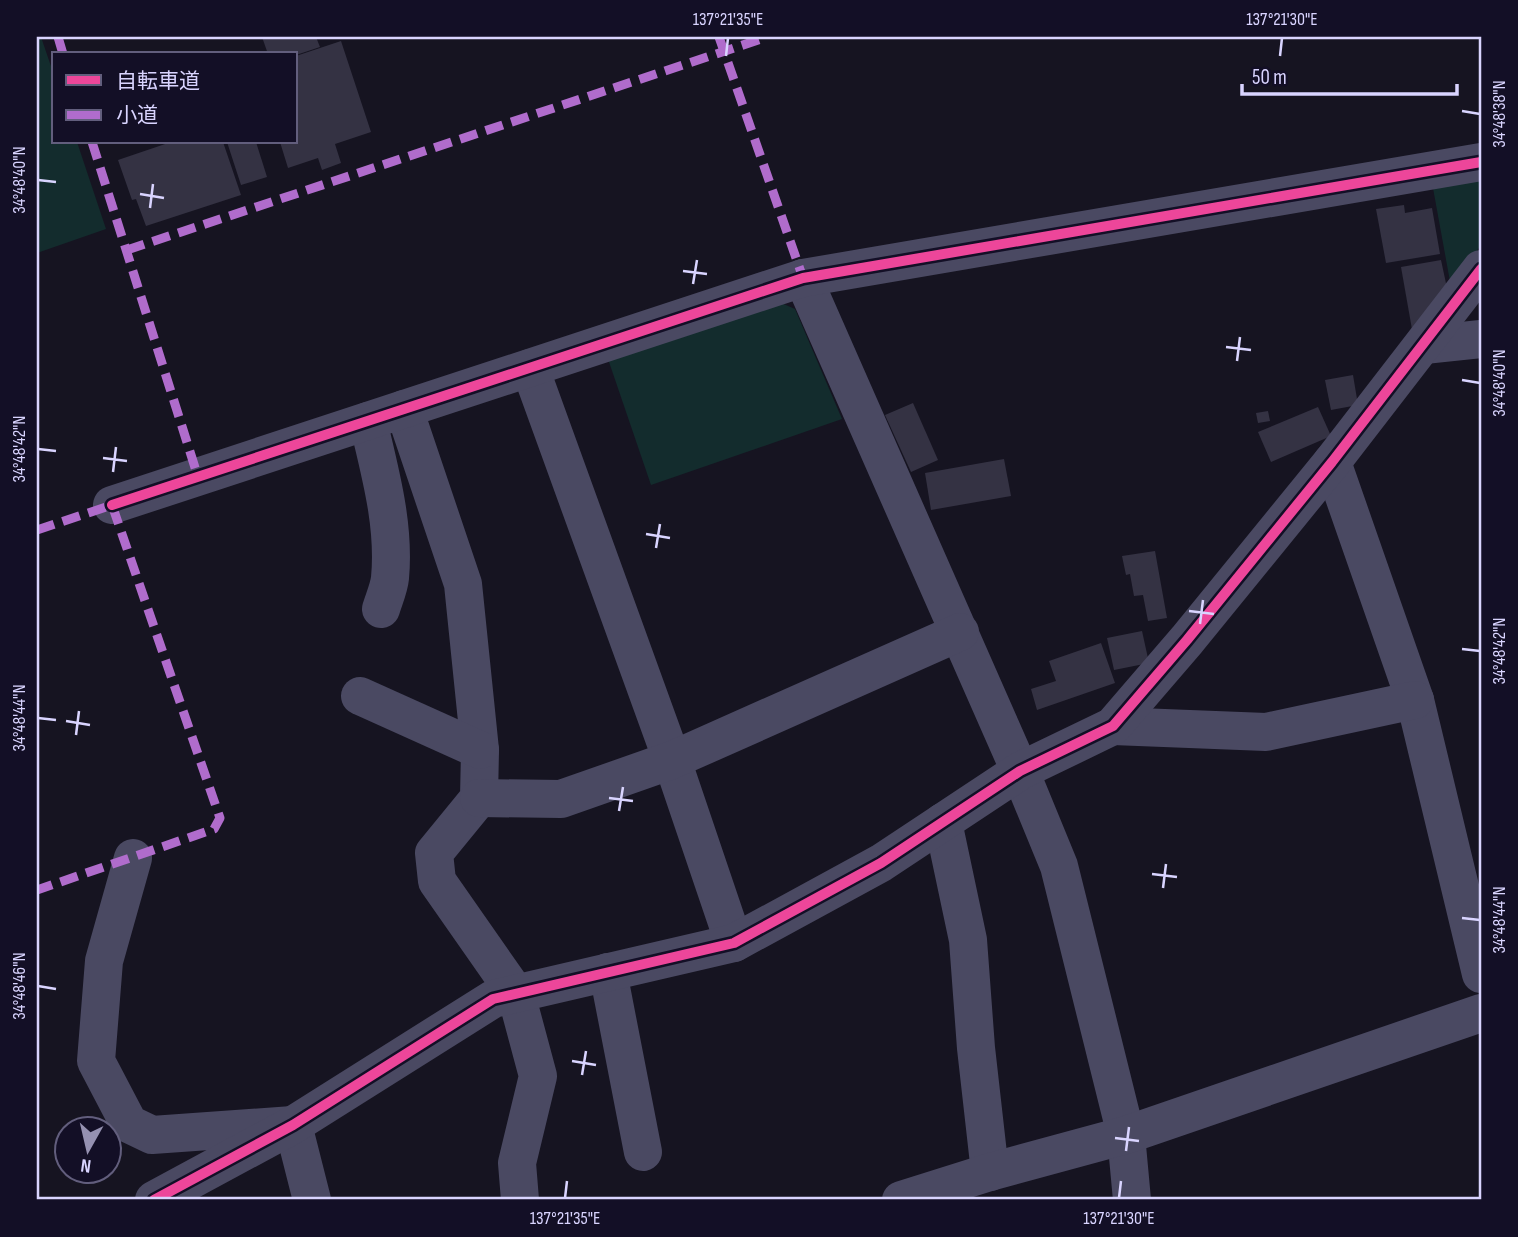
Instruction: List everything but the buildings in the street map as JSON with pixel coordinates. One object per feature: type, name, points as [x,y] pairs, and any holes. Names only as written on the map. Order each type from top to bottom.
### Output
[{"type":"street","points":[[112,505],[803,278],[1481,162]]},
{"type":"street","points":[[154,1200],[293,1125],[493,999],[734,943],[881,863],[1020,771],[1113,726],[1332,462],[1481,269]]},
{"type":"street","points":[[803,278],[960,632],[1059,866],[1126,1135],[1132,1200]]},
{"type":"street","points":[[1424,345],[1481,339]]},
{"type":"street","points":[[530,368],[672,760],[734,943]]},
{"type":"street","points":[[404,410],[463,584],[480,750],[479,798],[434,853],[437,881],[516,993],[538,1076],[517,1163],[520,1200]]},
{"type":"street","points":[[368,421],[386,499],[390,549],[389,580],[381,609]]},
{"type":"street","points":[[1332,462],[1415,701],[1481,975]]},
{"type":"street","points":[[479,798],[561,799],[672,760],[960,632]]},
{"type":"street","points":[[360,696],[480,750]]},
{"type":"street","points":[[1113,726],[1266,732],[1415,701]]},
{"type":"street","points":[[943,822],[968,940],[976,1048],[990,1172]]},
{"type":"street","points":[[132,858],[104,961],[96,1061],[130,1124],[152,1135],[293,1125]]},
{"type":"street","points":[[608,972],[643,1152]]},
{"type":"street","points":[[921,1197],[990,1172],[1126,1135],[1481,1013]]},
{"type":"street","points":[[293,1125],[312,1200]]},
{"type":"green space","points":[[37,37],[41,37],[52,69],[52,144],[78,144],[106,229],[37,253]]},
{"type":"green space","points":[[1481,180],[1481,245],[1451,287],[1433,188]]},
{"type":"green space","points":[[779,302],[795,309],[842,419],[651,485],[608,359]]},
{"type":"marked path","points":[[58,37],[62,52]]},
{"type":"marked path","points":[[719,37],[803,278]]},
{"type":"marked path","points":[[127,250],[767,37]]},
{"type":"marked path","points":[[93,144],[198,477]]},
{"type":"marked path","points":[[37,530],[112,505],[220,818],[214,829],[37,890]]},
{"type":"cycle path","points":[[112,505],[803,278],[1481,162]]},
{"type":"cycle path","points":[[154,1200],[293,1125],[493,999],[734,943],[881,863],[1020,771],[1113,726],[1332,462],[1481,269]]}]
